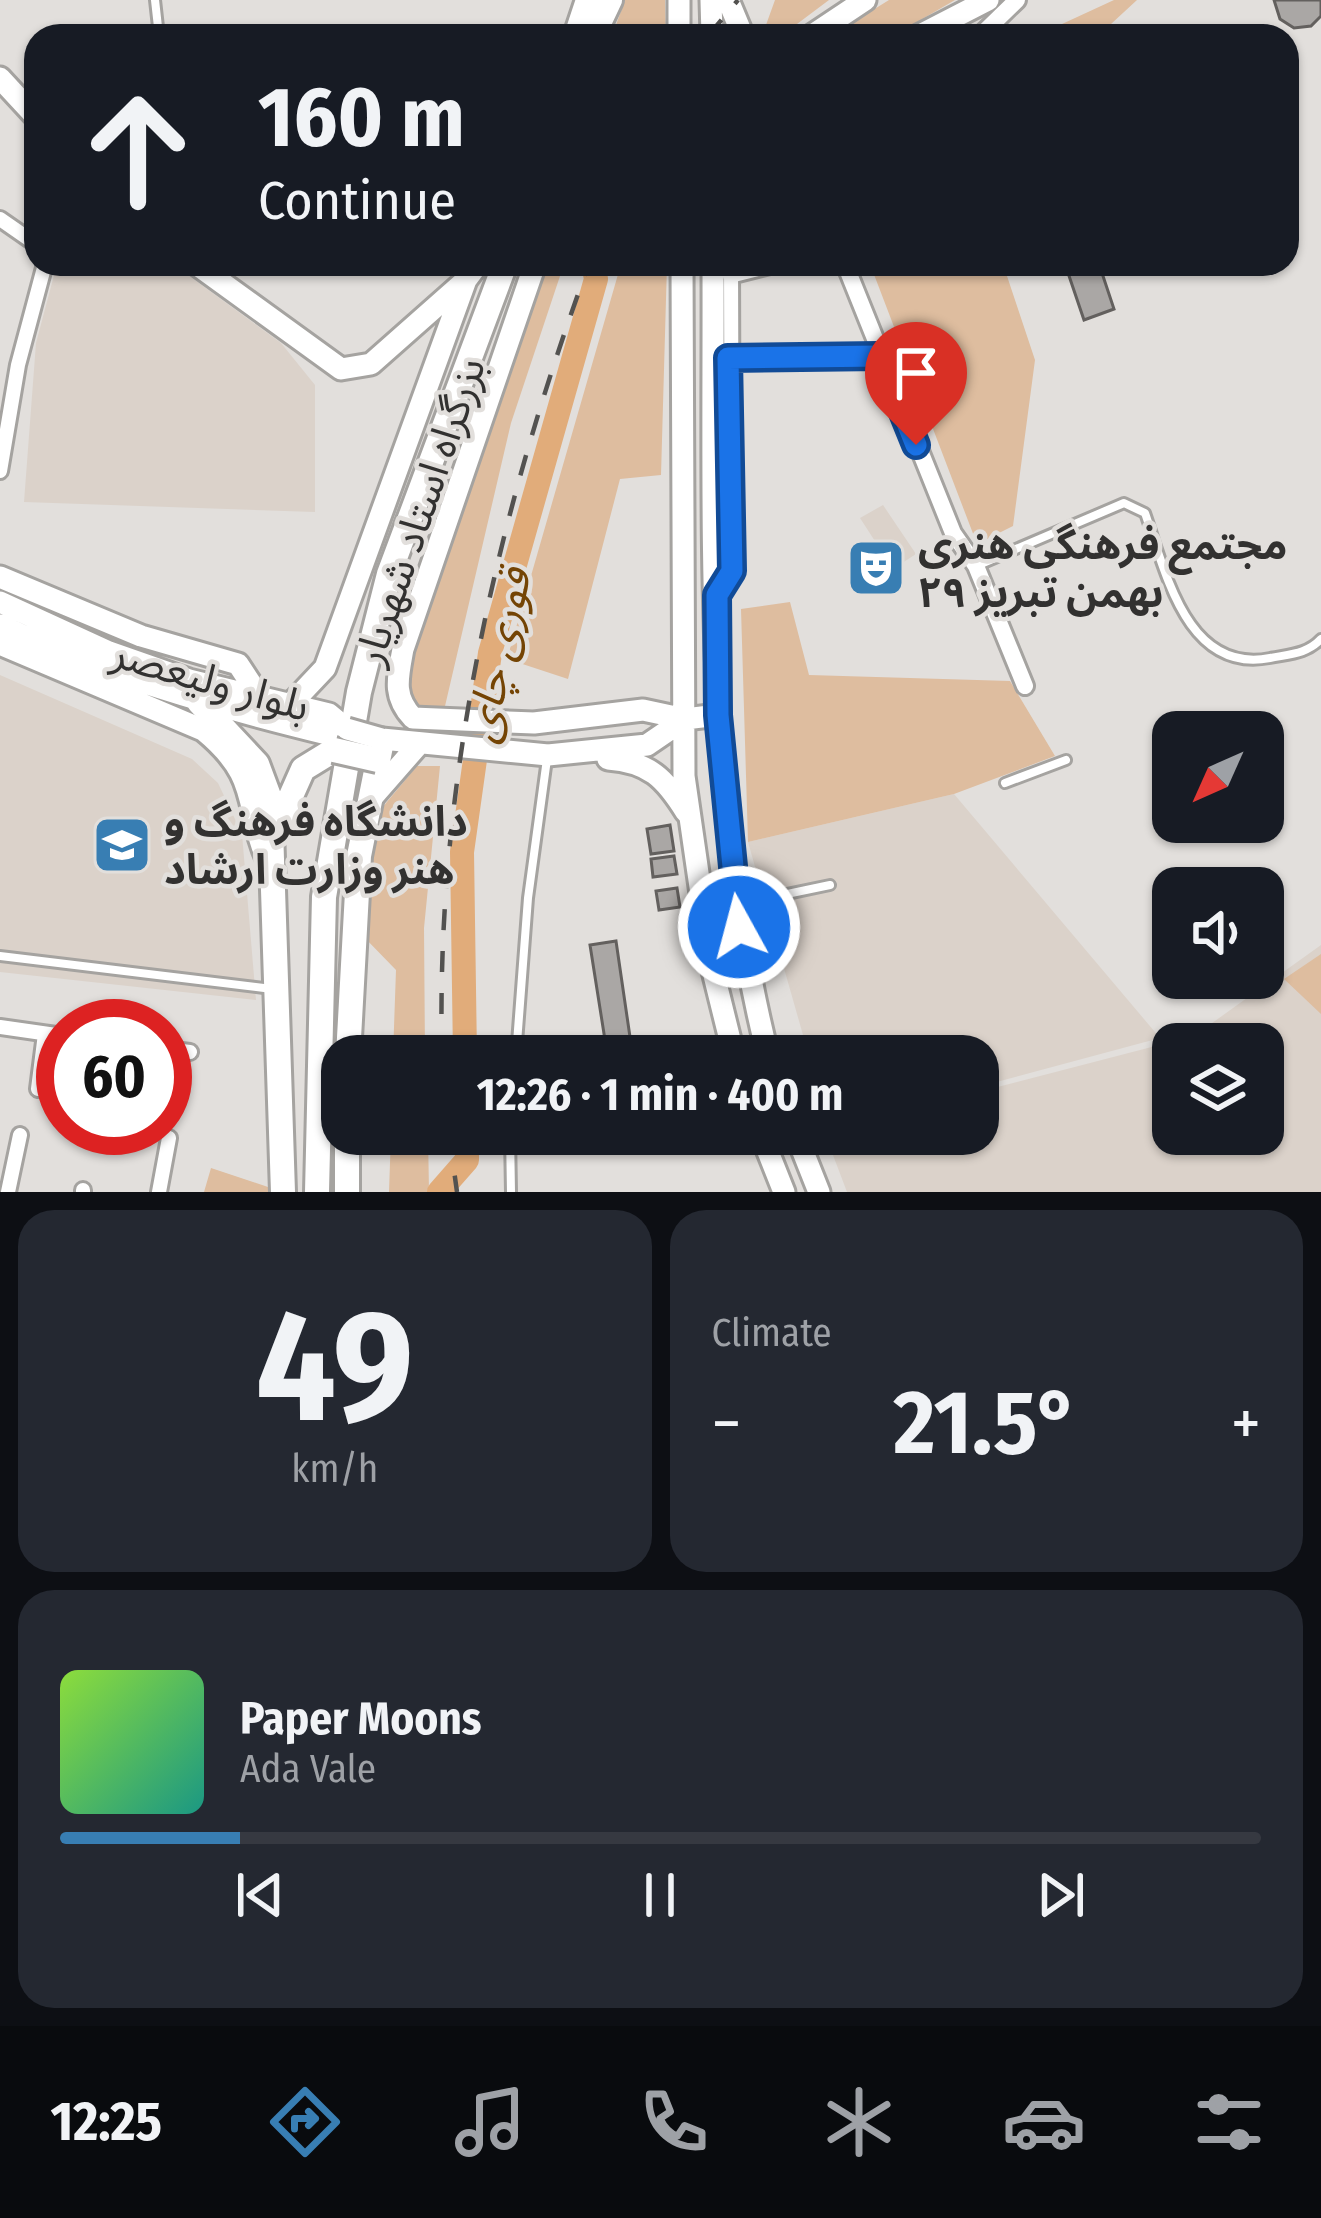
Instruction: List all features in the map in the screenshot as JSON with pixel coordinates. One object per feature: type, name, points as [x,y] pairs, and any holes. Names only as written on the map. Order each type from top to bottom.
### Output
[{"type":"highway","name":"بزرگراه استاد شهریار","points":[[317,1192],[322,926],[359,692],[389,574],[501,276]]},
{"type":"highway","points":[[199,702],[257,764],[270,799],[283,1192]]},
{"type":"highway","points":[[273,837],[303,769],[340,740],[380,750],[359,856],[349,1035]]},
{"type":"highway","points":[[347,1155],[347,1192]]},
{"type":"main road","points":[[830,24],[865,0]]},
{"type":"main road","points":[[941,24],[988,0]]},
{"type":"main road","points":[[0,78],[24,104]]},
{"type":"main road","points":[[213,276],[341,369],[371,364],[468,276]]},
{"type":"main road","points":[[291,704],[325,668],[471,276]]},
{"type":"main road","points":[[532,276],[403,649],[396,685],[400,705],[413,718],[534,723],[643,710],[685,718],[718,715]]},
{"type":"main road","points":[[682,276],[689,818],[711,963],[729,1035]]},
{"type":"main road","points":[[725,276],[718,715],[736,905],[764,1035]]},
{"type":"main road","points":[[0,577],[141,635],[238,664],[259,696]]},
{"type":"main road","name":"بلوار ولیعصر","points":[[0,602],[109,652],[329,714],[340,740]]},
{"type":"main road","name":"بلوار ولیعصر","points":[[0,625],[58,653],[199,702],[340,740]]},
{"type":"main road","points":[[0,644],[203,730],[223,746],[249,784],[260,844],[273,873]]},
{"type":"main road","points":[[325,668],[340,740]]},
{"type":"main road","points":[[538,754],[646,745],[685,718]]},
{"type":"main road","points":[[380,750],[418,745],[638,761],[663,779],[689,818]]},
{"type":"main road","points":[[369,801],[418,745]]},
{"type":"main road","points":[[769,1155],[782,1187],[809,1169]]},
{"type":"main road","points":[[804,1155],[819,1192]]},
{"type":"street","points":[[992,24],[1017,0]]},
{"type":"street","points":[[0,471],[18,365],[42,276]]},
{"type":"street","points":[[717,595],[732,571],[725,276]]},
{"type":"street","points":[[850,276],[953,533],[976,566],[1025,686]]},
{"type":"street","points":[[728,358],[880,356]]},
{"type":"street","points":[[0,1027],[36,1033]]},
{"type":"street","points":[[8,1192],[20,1135]]},
{"type":"street","points":[[159,1192],[166,1155]]},
{"type":"lane","points":[[976,566],[1124,503],[1145,513],[1182,617],[1206,641],[1246,663],[1311,650],[1321,640]]},
{"type":"lane","points":[[518,1035],[538,754]]},
{"type":"lane","points":[[1005,783],[1066,760]]},
{"type":"lane","points":[[736,905],[830,885]]},
{"type":"lane","points":[[0,956],[274,989]]},
{"type":"lane","points":[[510,1155],[511,1192]]},
{"type":"shaded area","points":[[625,0],[665,0],[666,24],[616,24]]},
{"type":"shaded area","points":[[775,0],[829,0],[797,24],[766,24]]},
{"type":"shaded area","points":[[889,0],[955,0],[914,24],[850,24]]},
{"type":"shaded area","points":[[1114,0],[1137,0],[1111,24],[1062,24]]},
{"type":"shaded area","points":[[54,276],[189,276],[281,343],[315,385],[315,512],[24,502],[36,343]]},
{"type":"shaded area","points":[[532,276],[560,276],[511,423],[442,719],[408,703],[407,663]]},
{"type":"shaded area","points":[[618,276],[667,276],[661,475],[620,479],[568,679],[507,659]]},
{"type":"shaded area","points":[[875,276],[1007,276],[1035,360],[1013,526],[977,544]]},
{"type":"shaded area","points":[[883,505],[916,554],[893,569],[860,518]]},
{"type":"shaded area","points":[[790,602],[809,675],[1010,681],[1055,756],[954,794],[748,842],[741,609]]},
{"type":"shaded area","name":"دانشگاه فرهنگ و هنر وزارت ارشاد","points":[[0,675],[192,759],[218,783],[242,834],[256,1000],[0,972]]},
{"type":"shaded area","points":[[417,766],[440,766],[424,928],[425,1035],[394,1035],[396,970],[362,935],[376,815]]},
{"type":"shaded area","points":[[954,794],[1152,1029],[1152,1040],[999,1081],[999,1035],[803,1035],[748,842]]},
{"type":"shaded area","points":[[1321,945],[1321,1192],[847,1192],[833,1155],[999,1155],[999,1087],[1152,1047],[1152,1155],[1284,1155],[1284,1023],[1212,1023],[1246,999],[1284,999],[1284,972]]},
{"type":"shaded area","points":[[1321,954],[1321,1014],[1284,979]]},
{"type":"shaded area","points":[[390,1155],[428,1155],[429,1192],[389,1192]]},
{"type":"shaded area","points":[[211,1168],[268,1187],[269,1192],[204,1192]]},
{"type":"building","points":[[1274,0],[1321,0],[1321,16],[1311,26],[1299,27],[1280,19]]},
{"type":"building","points":[[1069,276],[1103,276],[1114,309],[1084,320]]},
{"type":"building","points":[[670,825],[674,851],[651,854],[647,829]]},
{"type":"building","points":[[674,856],[677,874],[653,877],[651,859]]},
{"type":"building","points":[[677,888],[680,907],[659,910],[656,891]]},
{"type":"building","points":[[616,941],[630,1035],[604,1035],[590,945]]},
{"type":"waterway","name":"قوری چای","points":[[465,1035],[462,852],[490,653],[595,276]]},
{"type":"waterway","name":"قوری چای","points":[[439,1192],[467,1155]]},
{"type":"railway","points":[[718,24],[738,0]]},
{"type":"railway","points":[[442,1035],[449,854],[478,654],[526,456],[585,276]]},
{"type":"railway","points":[[452,1155],[457,1192]]},
{"type":"place","name":"مجتمع فرهنگی هنری ۲۹ بهمن تبریز","points":[[876,568]]},
{"type":"place","name":"دانشگاه فرهنگ و هنر وزارت ارشاد","points":[[122,845]]},
{"type":"route","points":[[739,927],[721,786],[718,715],[717,595],[732,571],[728,358],[880,356],[916,445]]}]
